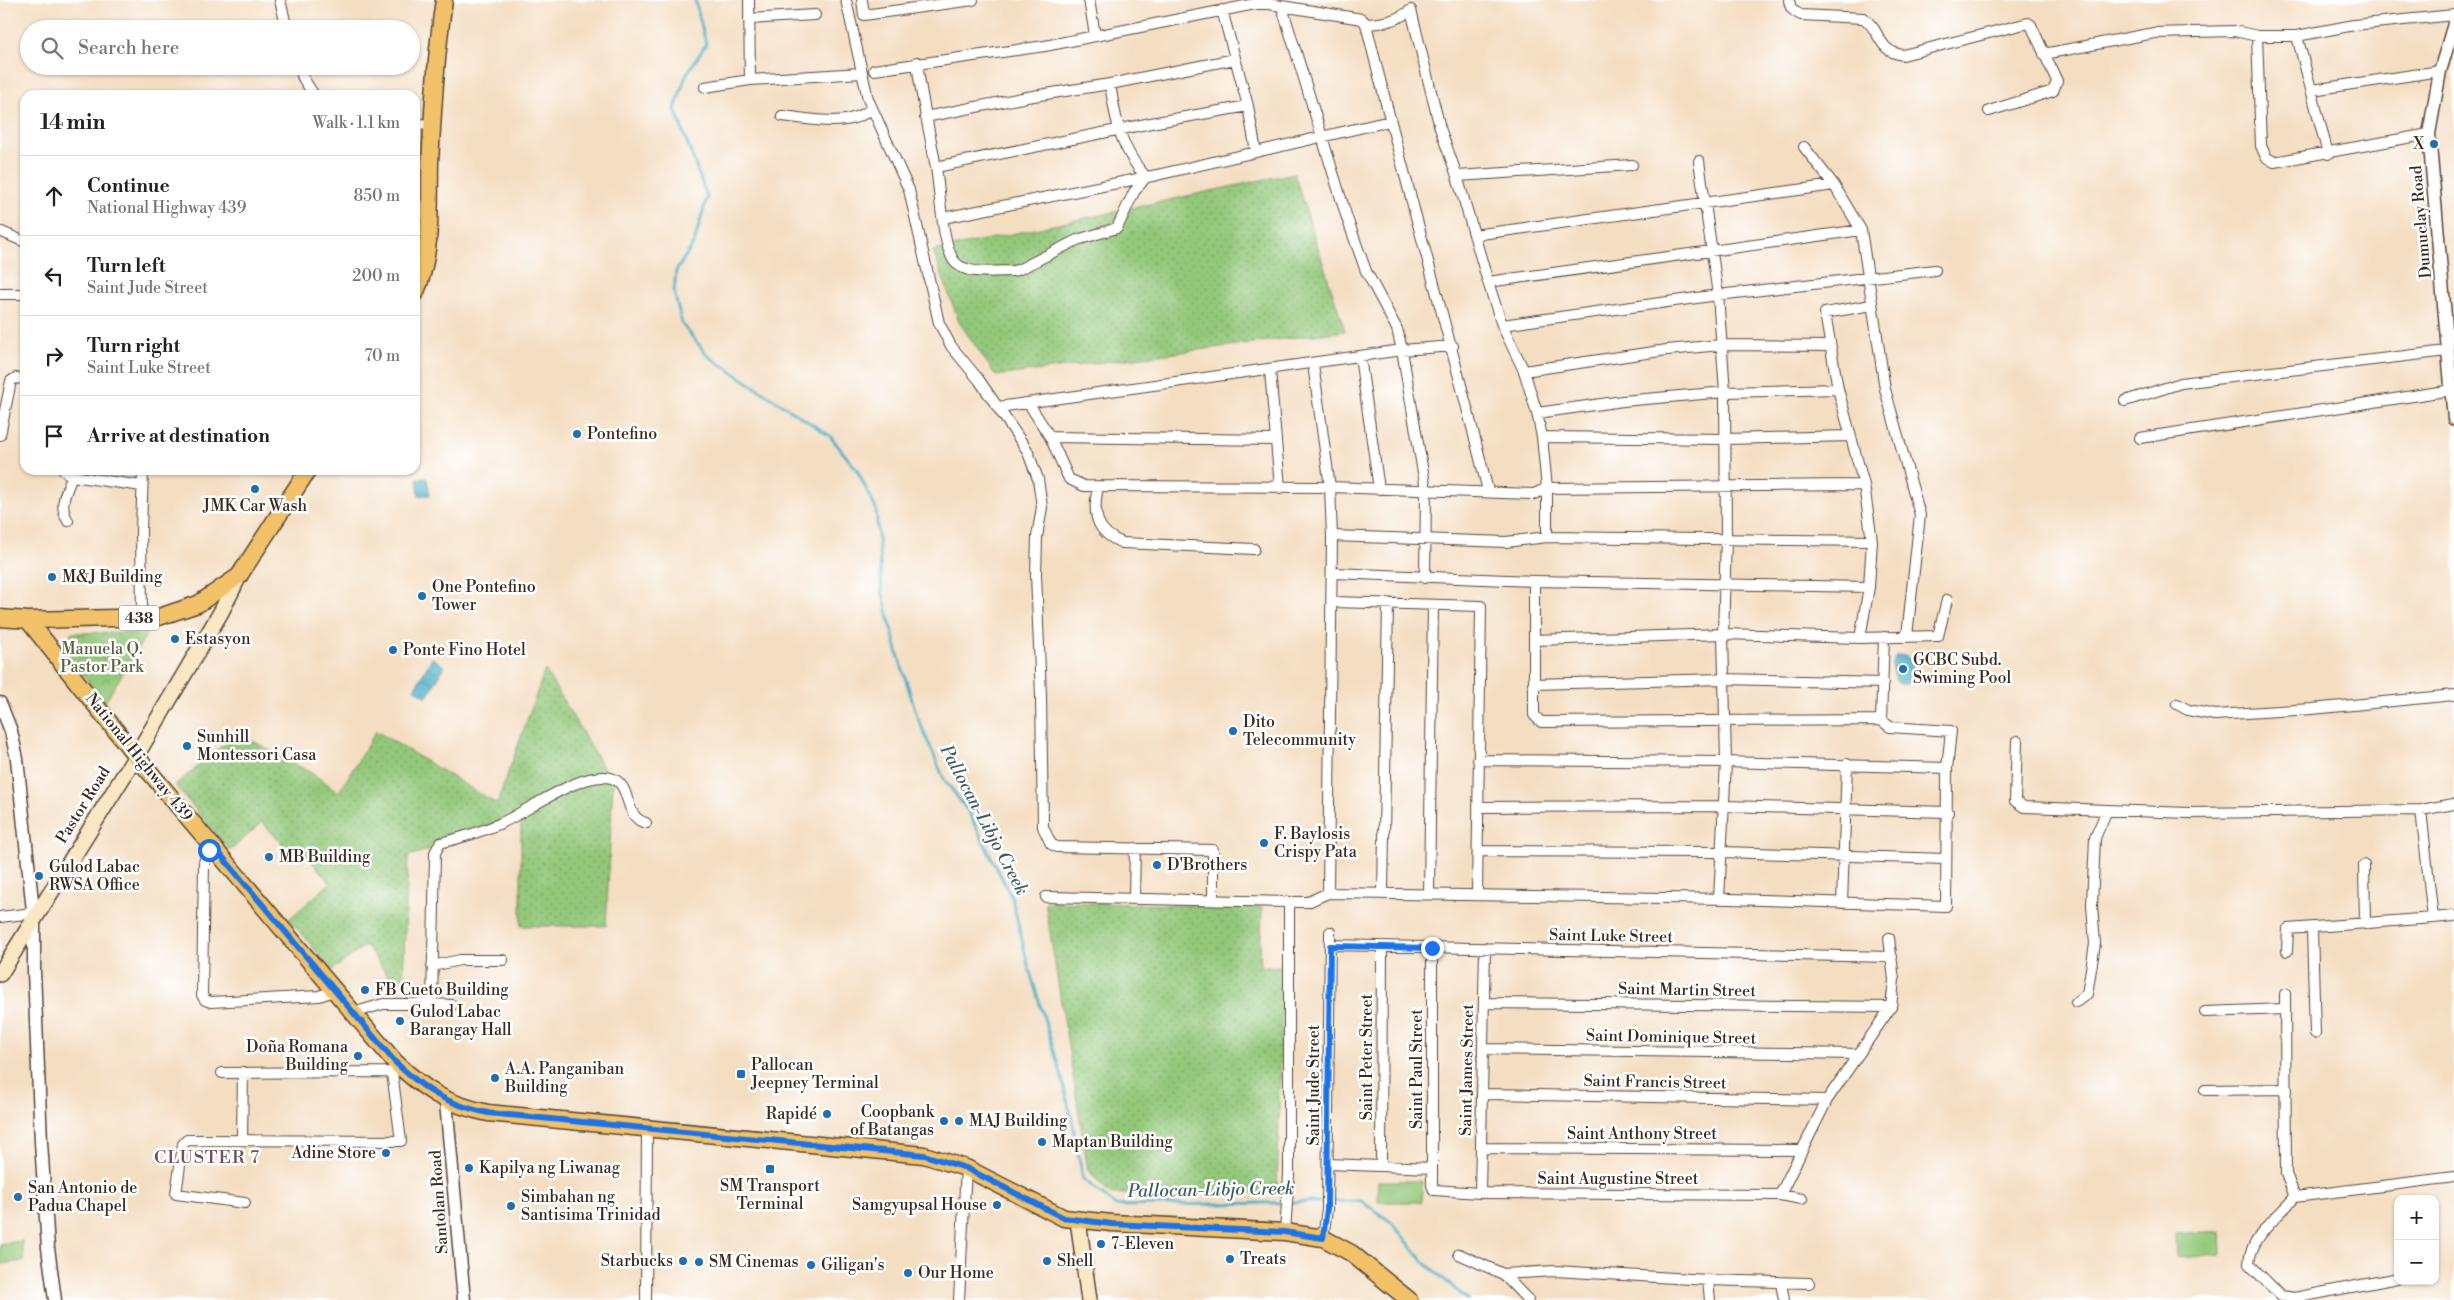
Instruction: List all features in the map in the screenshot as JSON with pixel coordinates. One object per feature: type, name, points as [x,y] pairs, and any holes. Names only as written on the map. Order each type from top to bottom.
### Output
[{"type":"main road","points":[[420,281],[424,270],[427,245],[432,126],[444,0]]},
{"type":"main road","name":"438","points":[[0,618],[28,620],[159,617],[198,604],[239,576],[305,475]]},
{"type":"main road","name":"Pastor Road","points":[[0,974],[34,916],[136,756],[221,612],[239,576]]},
{"type":"main road","name":"National Highway 439","points":[[28,620],[136,756],[272,915],[353,1013],[394,1067],[446,1102],[488,1113],[924,1155],[966,1168],[1064,1218],[1284,1232],[1323,1238],[1350,1252],[1409,1300]]},
{"type":"main road","points":[[1078,1220],[1089,1300]]},
{"type":"street","points":[[280,0],[285,20]]},
{"type":"street","points":[[749,0],[750,80]]},
{"type":"street","points":[[846,0],[861,73],[872,108],[909,190],[940,323],[951,346],[998,407],[1027,450],[1038,479],[1042,507],[1037,537],[1036,574],[1041,696],[1043,827],[1051,844],[1058,847],[1213,850],[1213,899]]},
{"type":"street","points":[[862,0],[864,15],[927,4],[973,0]]},
{"type":"street","points":[[1089,0],[1095,35]]},
{"type":"street","points":[[1789,0],[1794,12],[1801,15],[1863,18],[1868,21],[1885,48],[1892,54],[1903,55],[2028,23],[2031,25],[2057,81],[2053,91],[1989,111]]},
{"type":"street","points":[[874,70],[917,62],[1045,46],[1255,4],[1269,4],[1356,17],[1366,24],[1383,24],[1398,19],[1411,10],[1440,128],[1457,176],[1488,282],[1502,325],[1524,370],[1537,413],[1542,437],[1547,488],[1547,537]]},
{"type":"street","points":[[1282,7],[1347,218],[1363,262],[1396,328],[1402,350],[1426,490],[1425,578]]},
{"type":"street","points":[[1222,10],[1248,106],[1256,152]]},
{"type":"street","points":[[749,19],[815,15]]},
{"type":"street","points":[[2044,54],[2154,33],[2235,32],[2257,36],[2297,36],[2354,25],[2454,15]]},
{"type":"street","points":[[1366,24],[1390,121],[1453,346],[1488,492]]},
{"type":"street","name":"Dumuclay Road","points":[[2454,24],[2440,71],[2429,134],[2454,419]]},
{"type":"street","points":[[2257,36],[2261,146],[2266,157],[2274,162],[2328,154],[2429,134]]},
{"type":"street","points":[[2297,36],[2328,154]]},
{"type":"street","points":[[925,117],[1235,60]]},
{"type":"street","points":[[917,62],[948,245],[954,262],[966,270],[1013,271],[1077,240],[1117,228],[1134,192],[1146,177]]},
{"type":"street","points":[[2312,90],[2440,71]]},
{"type":"street","points":[[706,87],[750,80],[861,73]]},
{"type":"street","points":[[302,75],[311,90]]},
{"type":"street","points":[[1110,84],[1118,130],[1133,162],[1146,177]]},
{"type":"street","points":[[936,167],[1248,106]]},
{"type":"street","points":[[782,116],[850,121],[862,117],[872,108]]},
{"type":"street","points":[[943,218],[1146,177],[1390,121]]},
{"type":"street","points":[[420,124],[432,126]]},
{"type":"street","points":[[1804,147],[1834,185],[1861,230],[1885,390],[1920,515],[1907,636]]},
{"type":"street","points":[[1699,161],[1718,295],[1725,392],[1726,538],[1722,634],[1726,762],[1719,899]]},
{"type":"street","points":[[1457,176],[1632,165]]},
{"type":"street","points":[[1474,235],[1834,185]]},
{"type":"street","points":[[1488,282],[1861,230]]},
{"type":"street","points":[[2,232],[20,240]]},
{"type":"street","points":[[1502,325],[1718,295],[1935,270]]},
{"type":"street","points":[[0,294],[20,294]]},
{"type":"street","points":[[1860,638],[1869,587],[1872,541],[1864,486],[1838,389],[1824,313],[1872,305]]},
{"type":"street","points":[[1524,370],[1667,350],[1721,345],[1829,346]]},
{"type":"street","points":[[998,407],[1402,350],[1453,346]]},
{"type":"street","points":[[2125,401],[2190,382],[2447,351]]},
{"type":"street","points":[[1360,357],[1378,489]]},
{"type":"street","points":[[1313,364],[1330,487],[1332,536],[1328,893]]},
{"type":"street","points":[[1270,370],[1280,488]]},
{"type":"street","points":[[0,434],[11,381],[16,378],[20,378]]},
{"type":"street","points":[[1537,413],[1623,401],[1725,392],[1838,389]]},
{"type":"street","points":[[2140,438],[2452,390]]},
{"type":"street","points":[[1029,404],[1050,437],[1069,479],[1084,486],[1330,487],[1534,494],[1547,488],[1864,486]]},
{"type":"street","points":[[1542,437],[1726,439],[1850,436]]},
{"type":"street","points":[[1050,437],[1276,440]]},
{"type":"street","points":[[68,475],[62,502],[63,513],[68,521]]},
{"type":"street","points":[[79,475],[142,486]]},
{"type":"street","points":[[142,618],[143,475]]},
{"type":"street","points":[[1098,487],[1096,520],[1109,538],[1123,543],[1254,549]]},
{"type":"street","points":[[1332,536],[1506,542],[1547,537],[1872,541]]},
{"type":"street","points":[[1332,573],[1534,581],[1869,587]]},
{"type":"street","points":[[1046,897],[1308,902],[1328,893],[1429,894],[1719,899],[1946,906],[1947,768],[1951,731],[1890,727],[1881,720],[1541,722],[1534,715],[1534,581]]},
{"type":"street","points":[[1534,640],[1722,634],[1860,638],[1938,636],[1947,600]]},
{"type":"street","points":[[1332,602],[1481,606],[1477,895]]},
{"type":"street","points":[[1382,894],[1388,603]]},
{"type":"street","points":[[1429,894],[1434,605]]},
{"type":"street","points":[[1881,720],[1884,638]]},
{"type":"street","points":[[1533,684],[1724,679],[1883,683]]},
{"type":"street","points":[[2177,704],[2188,710],[2214,715],[2312,709],[2454,695]]},
{"type":"street","points":[[0,703],[11,732],[17,759],[34,916],[40,1133],[48,1248],[55,1300]]},
{"type":"street","points":[[2017,741],[2015,801],[2018,805],[2189,813],[2421,810],[2454,804]]},
{"type":"street","points":[[1478,760],[1848,764],[1947,768]]},
{"type":"street","points":[[1842,903],[1848,764]]},
{"type":"street","points":[[432,1004],[435,853],[440,843],[472,835],[500,824],[574,785],[601,776],[614,779],[623,786],[632,814],[638,821],[646,823]]},
{"type":"street","points":[[1478,807],[1724,806],[1948,812]]},
{"type":"street","points":[[2076,1002],[2087,994],[2092,974],[2095,944],[2092,905],[2095,838],[2107,810]]},
{"type":"street","points":[[2421,810],[2433,918]]},
{"type":"street","points":[[214,847],[206,855],[204,863],[202,995],[205,1000],[211,1002],[319,996],[334,990]]},
{"type":"street","points":[[1134,898],[1135,848]]},
{"type":"street","points":[[1478,851],[1722,852],[1946,860]]},
{"type":"street","points":[[2364,865],[2365,924]]},
{"type":"street","points":[[1284,1232],[1288,1208],[1289,902]]},
{"type":"street","points":[[0,917],[34,916]]},
{"type":"street","points":[[2287,951],[2288,929],[2312,929],[2454,916]]},
{"type":"street","points":[[2312,929],[2315,1033]]},
{"type":"street","name":"Saint Jude Street","points":[[1323,1238],[1328,1182],[1330,932]]},
{"type":"street","points":[[1780,1195],[1827,1100],[1891,1007],[1894,980],[1890,938]]},
{"type":"street","name":"Saint Luke Street","points":[[1330,946],[1892,957]]},
{"type":"street","name":"Saint Peter Street","points":[[1381,1166],[1382,948]]},
{"type":"street","name":"Saint Paul Street","points":[[1432,948],[1432,1168],[1434,1190]]},
{"type":"street","name":"Saint James Street","points":[[1480,1193],[1485,948]]},
{"type":"street","points":[[432,966],[460,960],[503,960]]},
{"type":"street","points":[[2285,994],[2286,1174],[2295,1197]]},
{"type":"street","name":"Saint Martin Street","points":[[1484,1003],[1891,1007]]},
{"type":"street","points":[[353,1013],[383,1004],[452,1005]]},
{"type":"street","points":[[2206,1012],[2285,1009]]},
{"type":"street","name":"Saint Dominique Street","points":[[1483,1049],[1859,1054]]},
{"type":"street","points":[[222,1073],[394,1067],[401,1142],[187,1140],[183,1144],[176,1194],[245,1203]]},
{"type":"street","points":[[242,1140],[243,1072]]},
{"type":"street","points":[[2205,1090],[2287,1089]]},
{"type":"street","name":"Saint Francis Street","points":[[1482,1094],[1827,1100]]},
{"type":"street","name":"Santolan Road","points":[[446,1102],[464,1300]]},
{"type":"street","points":[[646,1300],[647,1129]]},
{"type":"street","name":"Saint Anthony Street","points":[[1481,1148],[1802,1150]]},
{"type":"street","points":[[1328,1164],[1432,1168]]},
{"type":"street","points":[[959,1300],[966,1168]]},
{"type":"street","points":[[2394,1279],[2294,1299],[2282,1296],[2249,1264],[2250,1254],[2255,1242],[2295,1197],[2454,1177]]},
{"type":"street","name":"Saint Augustine Street","points":[[1434,1190],[1480,1193],[1780,1195],[1802,1199]]},
{"type":"street","points":[[1459,1254],[1503,1274],[1528,1300]]},
{"type":"street","points":[[1503,1274],[1555,1271],[1708,1280],[1809,1283]]},
{"type":"street","points":[[1708,1280],[1710,1300]]},
{"type":"street","points":[[1781,1283],[1784,1300]]},
{"type":"green space","points":[[1294,173],[1345,331],[996,376],[959,322],[933,251]]},
{"type":"green space","name":"Manuela Q. Pastor Park","points":[[148,632],[105,702],[63,650],[71,633]]},
{"type":"green space","points":[[545,670],[613,784],[606,926],[521,926],[521,822],[408,856],[403,982],[392,982],[366,945],[332,970],[289,919],[330,883],[302,850],[294,856],[262,822],[230,851],[175,785],[238,733],[313,774],[339,792],[376,731],[497,804]]},
{"type":"green space","points":[[1045,902],[1262,907],[1260,967],[1283,966],[1277,1192],[1109,1194],[1088,1170]]},
{"type":"green space","points":[[1378,1181],[1422,1181],[1422,1202],[1378,1202]]},
{"type":"green space","points":[[2220,1231],[2221,1255],[2176,1258],[2175,1234]]},
{"type":"green space","points":[[22,1241],[24,1261],[0,1264],[0,1244]]},
{"type":"water","points":[[417,478],[427,478],[430,495],[419,496]]},
{"type":"water","name":"GCBC Subd. Swiming Pool","points":[[1899,655],[1909,658],[1912,664],[1908,683],[1904,685],[1896,681],[1892,665],[1895,656]]},
{"type":"water","points":[[432,658],[445,666],[427,697],[414,689]]},
{"type":"waterway","name":"Pallocan-Libjo Creek","points":[[695,0],[706,44],[686,75],[675,109],[707,197],[694,243],[676,271],[674,292],[682,324],[708,356],[830,436],[857,470],[876,509],[882,590],[897,651],[917,716],[944,779],[968,811],[1012,898],[1028,965],[1061,1074],[1083,1179],[1116,1206],[1361,1201],[1391,1222],[1424,1262],[1468,1300]]},
{"type":"place","name":"X","points":[[2434,144]]},
{"type":"place","name":"Pontefino","points":[[577,434]]},
{"type":"place","name":"JMK Car Wash","points":[[255,489]]},
{"type":"place","name":"M&J Building","points":[[52,577]]},
{"type":"place","name":"One Pontefino Tower","points":[[422,596]]},
{"type":"place","name":"Estasyon","points":[[175,639]]},
{"type":"place","name":"Ponte Fino Hotel","points":[[393,650]]},
{"type":"place","name":"GCBC Subd. Swiming Pool","points":[[1903,669]]},
{"type":"place","name":"Dito Telecommunity","points":[[1233,731]]},
{"type":"place","name":"Sunhill Montessori Casa","points":[[187,746]]},
{"type":"place","name":"F. Baylosis Crispy Pata","points":[[1264,843]]},
{"type":"place","name":"MB Building","points":[[269,857]]},
{"type":"place","name":"D'Brothers","points":[[1157,865]]},
{"type":"place","name":"Gulod Labac RWSA Office","points":[[39,876]]},
{"type":"place","name":"FB Cueto Building","points":[[365,990]]},
{"type":"place","name":"Gulod Labac Barangay Hall","points":[[400,1021]]},
{"type":"place","name":"Doña Romana Building","points":[[358,1056]]},
{"type":"place","name":"Pallocan Jeepney Terminal","points":[[741,1074]]},
{"type":"place","name":"A.A. Panganiban Building","points":[[495,1078]]},
{"type":"place","name":"Rapidé","points":[[827,1114]]},
{"type":"place","name":"Coopbank of Batangas","points":[[944,1121]]},
{"type":"place","name":"MAJ Building","points":[[959,1121]]},
{"type":"place","name":"Maptan Building","points":[[1042,1142]]},
{"type":"place","name":"Adine Store","points":[[386,1153]]},
{"type":"place","name":"Kapilya ng Liwanag","points":[[469,1168]]},
{"type":"place","name":"SM Transport Terminal","points":[[770,1169]]},
{"type":"place","name":"San Antonio de Padua Chapel","points":[[18,1197]]},
{"type":"place","name":"Samgyupsal House","points":[[997,1205]]},
{"type":"place","name":"Simbahan ng Santisima Trinidad","points":[[511,1206]]},
{"type":"place","name":"7-Eleven","points":[[1101,1244]]},
{"type":"place","name":"Treats","points":[[1230,1259]]},
{"type":"place","name":"Starbucks","points":[[683,1261]]},
{"type":"place","name":"Shell","points":[[1047,1261]]},
{"type":"place","name":"SM Cinemas","points":[[699,1262]]},
{"type":"place","name":"Giligan's","points":[[811,1265]]},
{"type":"place","name":"Our Home","points":[[908,1273]]},
{"type":"district","name":"CLUSTER 7","points":[[207,1157]]},
{"type":"route","points":[[209,850],[214,847],[395,1062],[411,1077],[446,1102],[488,1113],[924,1155],[945,1160],[982,1175],[1064,1218],[1112,1224],[1246,1229],[1306,1233],[1323,1238],[1327,1209],[1330,946],[1432,948]]}]
